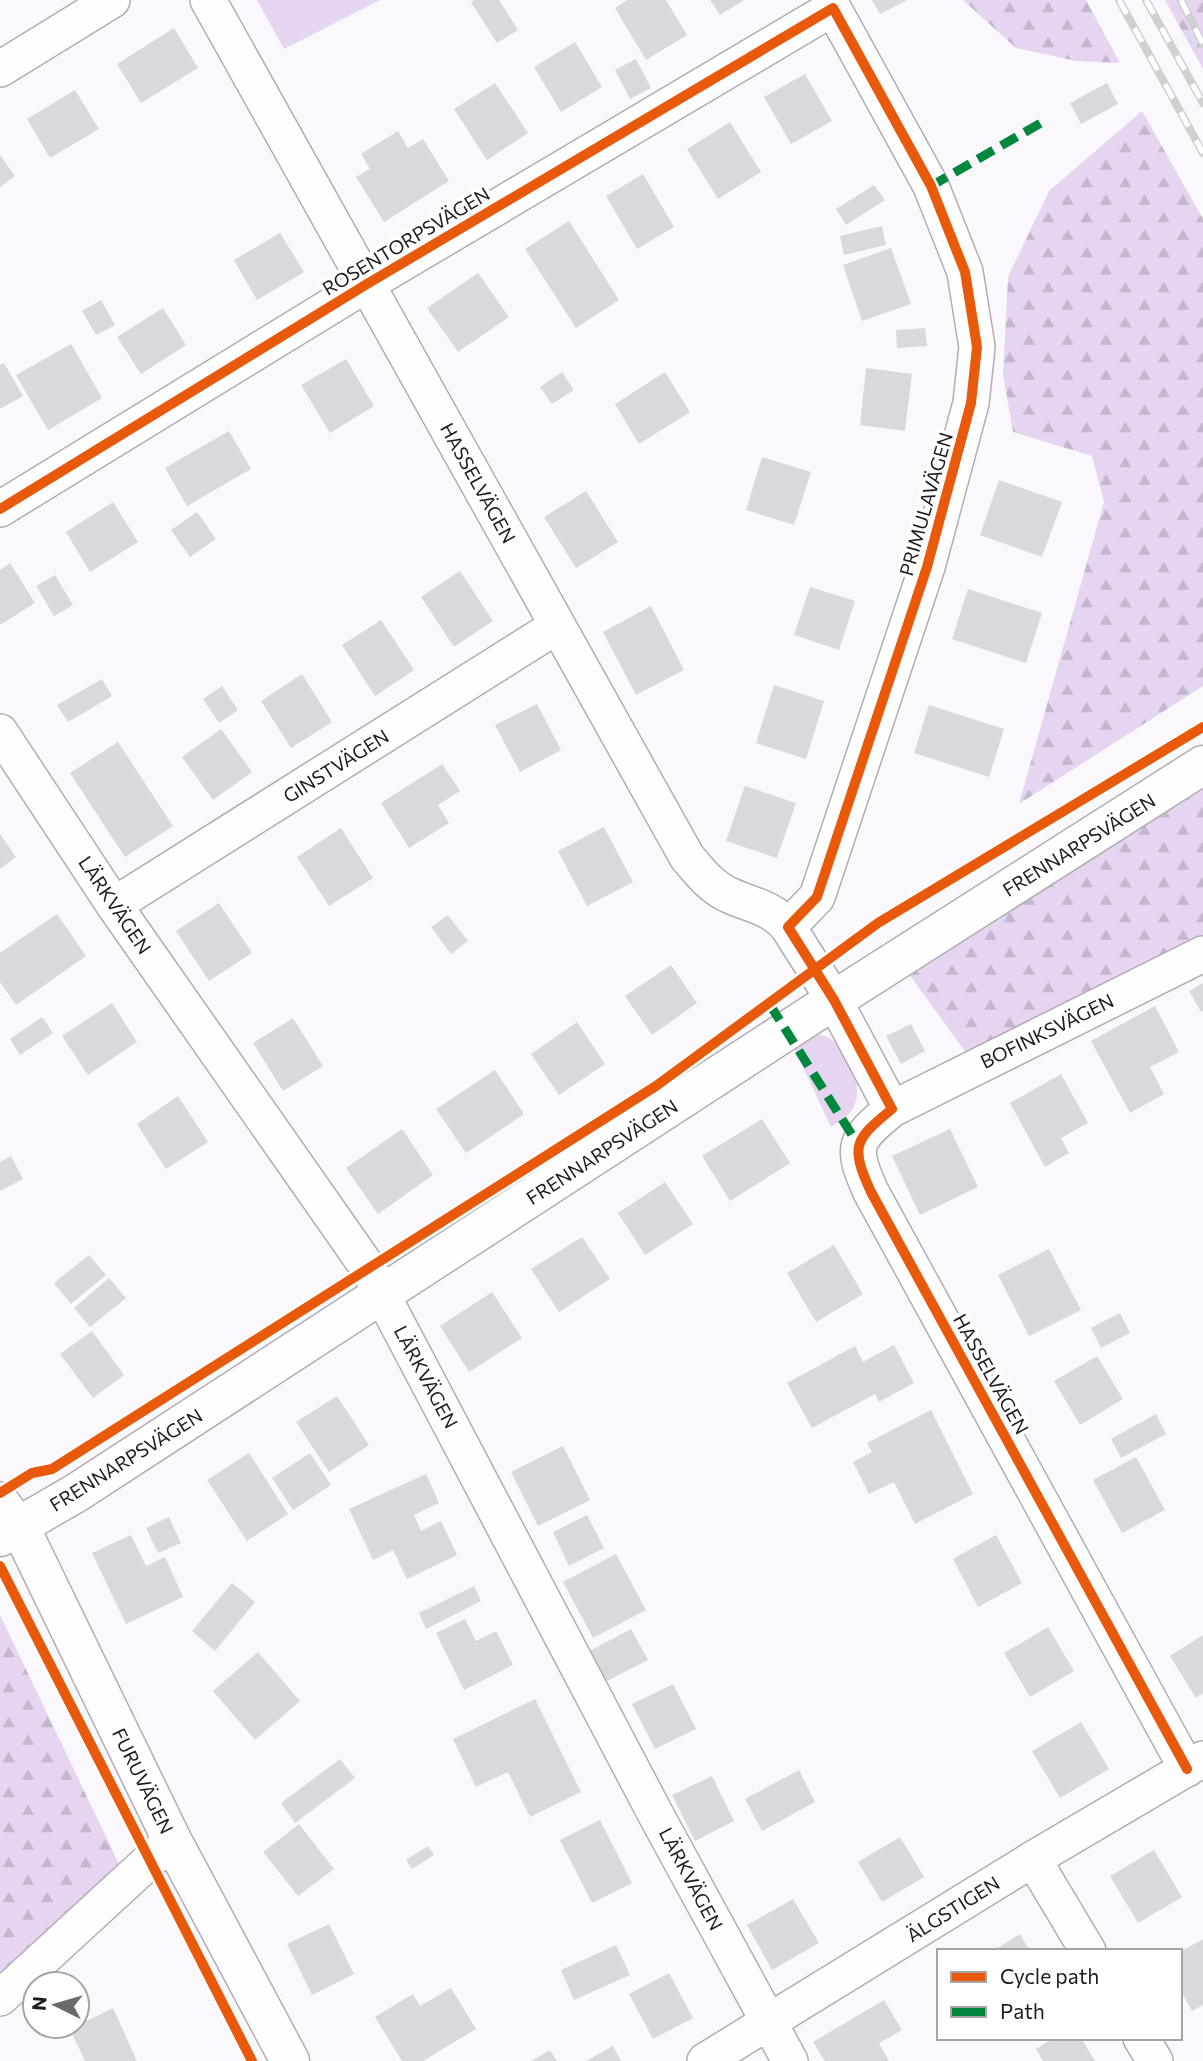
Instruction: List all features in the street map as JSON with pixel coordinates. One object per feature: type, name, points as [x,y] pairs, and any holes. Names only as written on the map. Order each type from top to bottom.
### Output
[{"type":"street","points":[[0,69],[111,0]]},
{"type":"street","name":"HASSELVÄGEN","points":[[208,0],[687,857],[705,879],[727,895],[754,903],[780,917],[788,926]]},
{"type":"street","name":"ROSENTORPSVÄGEN","points":[[0,509],[367,285],[833,8]]},
{"type":"street","name":"PRIMULAVÄGEN","points":[[788,926],[817,897],[928,567],[971,403],[977,347],[965,272],[931,186],[833,8]]},
{"type":"street","name":"GINSTVÄGEN","points":[[114,905],[557,626]]},
{"type":"street","name":"LÄRKVÄGEN","points":[[0,732],[114,905],[368,1268],[790,2061]]},
{"type":"street","name":"FRENNARPSVÄGEN","points":[[6,1521],[76,1493],[834,1000],[1203,765]]},
{"type":"street","points":[[788,926],[834,1000],[892,1109]]},
{"type":"street","name":"BOFINKSVÄGEN","points":[[892,1109],[1203,954]]},
{"type":"street","name":"HASSELVÄGEN","points":[[892,1109],[864,1131],[859,1146],[858,1165],[1195,1764]]},
{"type":"street","name":"FURUVÄGEN","points":[[6,1521],[290,2061]]},
{"type":"street","name":"ÄLGSTIGEN","points":[[705,2061],[1033,1859],[1195,1764]]},
{"type":"street","points":[[0,1998],[172,1840]]},
{"type":"street","points":[[1033,1859],[1087,1949]]},
{"type":"street","points":[[1142,2040],[1154,2061]]},
{"type":"green space","points":[[257,0],[380,0],[284,49]]},
{"type":"green space","points":[[963,0],[1086,0],[1120,63],[1076,61],[1016,48]]},
{"type":"green space","points":[[1165,0],[1203,0],[1203,69]]},
{"type":"green space","points":[[1142,111],[1203,219],[1203,686],[1019,804],[1104,502],[1092,456],[1013,432],[1003,374],[1008,277],[1049,191]]},
{"type":"green space","points":[[1203,782],[1203,938],[967,1054],[906,970]]},
{"type":"green space","points":[[810,1035],[831,1039],[840,1047],[853,1068],[856,1081],[855,1105],[849,1114],[831,1127],[792,1044]]},
{"type":"green space","points":[[0,1615],[120,1866],[0,1974]]},
{"type":"building","points":[[499,0],[518,30],[497,43],[471,2]]},
{"type":"building","points":[[627,0],[666,0],[687,35],[646,60],[615,8]]},
{"type":"building","points":[[710,0],[744,0],[720,15]]},
{"type":"building","points":[[872,0],[907,0],[880,14]]},
{"type":"building","points":[[174,28],[198,68],[141,103],[117,64]]},
{"type":"building","points":[[575,42],[602,87],[561,112],[534,67]]},
{"type":"building","points":[[636,59],[651,88],[630,99],[615,70]]},
{"type":"building","points":[[805,74],[832,121],[791,144],[764,97]]},
{"type":"building","points":[[495,83],[528,133],[487,160],[454,109]]},
{"type":"building","points":[[1107,83],[1118,104],[1081,124],[1070,103]]},
{"type":"building","points":[[75,90],[99,129],[50,158],[27,119]]},
{"type":"building","points":[[730,122],[761,172],[718,199],[687,149]]},
{"type":"building","points":[[398,131],[408,148],[423,139],[449,181],[384,222],[356,177],[370,169],[361,154]]},
{"type":"building","points":[[0,155],[15,176],[0,187]]},
{"type":"building","points":[[643,174],[674,227],[637,249],[606,196]]},
{"type":"building","points":[[874,185],[885,200],[846,225],[836,209]]},
{"type":"building","points":[[569,221],[619,300],[576,328],[525,249]]},
{"type":"building","points":[[882,226],[886,245],[844,255],[840,236]]},
{"type":"building","points":[[280,233],[304,272],[257,300],[234,260]]},
{"type":"building","points":[[891,248],[911,304],[862,321],[843,265]]},
{"type":"building","points":[[478,273],[509,317],[458,352],[427,308]]},
{"type":"building","points":[[101,300],[115,325],[96,335],[82,311]]},
{"type":"building","points":[[163,308],[186,345],[141,374],[117,337]]},
{"type":"building","points":[[925,328],[927,346],[897,348],[896,330]]},
{"type":"building","points":[[71,344],[102,398],[48,430],[16,375]]},
{"type":"building","points":[[346,359],[374,406],[330,433],[301,385]]},
{"type":"building","points":[[4,363],[23,396],[0,409],[0,365]]},
{"type":"building","points":[[866,368],[912,374],[905,431],[860,425]]},
{"type":"building","points":[[562,372],[574,390],[552,404],[540,387]]},
{"type":"building","points":[[665,372],[690,412],[639,444],[615,404]]},
{"type":"building","points":[[229,431],[251,469],[187,506],[165,468]]},
{"type":"building","points":[[762,457],[811,472],[794,525],[746,510]]},
{"type":"building","points":[[999,480],[1062,502],[1042,557],[980,535]]},
{"type":"building","points":[[586,491],[618,542],[576,568],[544,517]]},
{"type":"building","points":[[113,502],[138,542],[90,572],[66,532]]},
{"type":"building","points":[[197,512],[216,539],[190,557],[171,530]]},
{"type":"building","points":[[10,563],[35,603],[0,625],[0,570]]},
{"type":"building","points":[[460,571],[493,621],[454,647],[421,597]]},
{"type":"building","points":[[55,575],[73,605],[54,616],[36,586]]},
{"type":"building","points":[[810,587],[855,601],[839,650],[794,635]]},
{"type":"building","points":[[968,589],[1042,613],[1026,663],[952,639]]},
{"type":"building","points":[[651,606],[684,670],[636,695],[603,632]]},
{"type":"building","points":[[381,620],[414,670],[375,696],[342,645]]},
{"type":"building","points":[[302,674],[332,722],[291,748],[261,701]]},
{"type":"building","points":[[102,679],[112,696],[68,722],[57,705]]},
{"type":"building","points":[[774,685],[824,701],[806,759],[756,743]]},
{"type":"building","points":[[222,686],[238,710],[219,723],[203,699]]},
{"type":"building","points":[[537,704],[561,750],[520,772],[495,725]]},
{"type":"building","points":[[929,705],[1004,729],[989,777],[914,753]]},
{"type":"building","points":[[221,729],[252,772],[213,800],[182,757]]},
{"type":"building","points":[[118,742],[173,826],[125,857],[70,773]]},
{"type":"building","points":[[442,764],[460,791],[438,805],[449,823],[409,848],[381,803]]},
{"type":"building","points":[[745,786],[796,803],[777,858],[726,841]]},
{"type":"building","points":[[604,827],[633,882],[587,906],[558,851]]},
{"type":"building","points":[[341,828],[373,878],[329,906],[297,857]]},
{"type":"building","points":[[0,834],[16,857],[0,869]]},
{"type":"building","points":[[219,903],[252,953],[209,981],[176,931]]},
{"type":"building","points":[[57,914],[86,956],[16,1005],[0,982],[0,953]]},
{"type":"building","points":[[448,915],[468,941],[451,954],[431,927]]},
{"type":"building","points":[[671,965],[697,1003],[652,1035],[625,996]]},
{"type":"building","points":[[1203,983],[1203,1011],[1201,1012],[1189,991]]},
{"type":"building","points":[[112,1003],[137,1042],[88,1075],[62,1036]]},
{"type":"building","points":[[1155,1006],[1179,1052],[1150,1067],[1164,1094],[1130,1113],[1091,1041]]},
{"type":"building","points":[[42,1017],[53,1033],[20,1055],[10,1039]]},
{"type":"building","points":[[293,1018],[323,1066],[283,1091],[253,1043]]},
{"type":"building","points":[[577,1022],[605,1064],[559,1095],[531,1054]]},
{"type":"building","points":[[911,1024],[925,1051],[901,1064],[886,1036]]},
{"type":"building","points":[[495,1070],[524,1114],[466,1153],[436,1109]]},
{"type":"building","points":[[1061,1074],[1088,1123],[1061,1138],[1069,1153],[1045,1167],[1010,1103]]},
{"type":"building","points":[[178,1096],[208,1142],[166,1169],[137,1124]]},
{"type":"building","points":[[762,1119],[790,1163],[730,1201],[702,1156]]},
{"type":"building","points":[[402,1129],[433,1175],[378,1214],[346,1168]]},
{"type":"building","points":[[950,1129],[978,1187],[920,1215],[892,1156]]},
{"type":"building","points":[[11,1156],[23,1179],[0,1191],[0,1162]]},
{"type":"building","points":[[665,1182],[693,1224],[645,1255],[618,1213]]},
{"type":"building","points":[[582,1237],[610,1279],[559,1312],[531,1269]]},
{"type":"building","points":[[834,1245],[863,1294],[816,1322],[787,1273]]},
{"type":"building","points":[[1049,1249],[1081,1310],[1029,1336],[998,1275]]},
{"type":"building","points":[[89,1255],[106,1275],[71,1304],[54,1283]]},
{"type":"building","points":[[109,1278],[126,1298],[90,1327],[74,1308]]},
{"type":"building","points":[[492,1292],[522,1338],[469,1372],[440,1326]]},
{"type":"building","points":[[1120,1313],[1130,1333],[1101,1348],[1091,1328]]},
{"type":"building","points":[[92,1331],[124,1375],[93,1398],[60,1354]]},
{"type":"building","points":[[894,1345],[914,1383],[879,1402],[875,1394],[812,1428],[787,1383],[855,1346],[863,1362]]},
{"type":"building","points":[[1097,1356],[1123,1399],[1080,1425],[1054,1381]]},
{"type":"building","points":[[337,1396],[369,1445],[329,1472],[296,1422]]},
{"type":"building","points":[[931,1410],[973,1494],[915,1524],[894,1482],[869,1494],[853,1462],[872,1452],[867,1443]]},
{"type":"building","points":[[1156,1414],[1166,1434],[1121,1458],[1111,1439]]},
{"type":"building","points":[[563,1446],[590,1500],[538,1526],[511,1472]]},
{"type":"building","points":[[249,1453],[288,1514],[247,1541],[207,1480]]},
{"type":"building","points":[[310,1453],[331,1485],[293,1510],[272,1478]]},
{"type":"building","points":[[1136,1457],[1165,1510],[1122,1533],[1093,1480]]},
{"type":"building","points":[[426,1474],[439,1503],[414,1515],[421,1531],[441,1521],[457,1555],[407,1579],[393,1550],[373,1560],[349,1509]]},
{"type":"building","points":[[587,1515],[604,1548],[569,1566],[553,1532]]},
{"type":"building","points":[[169,1517],[181,1543],[158,1553],[146,1528]]},
{"type":"building","points":[[131,1535],[146,1566],[165,1557],[183,1597],[126,1624],[92,1553]]},
{"type":"building","points":[[996,1535],[1022,1583],[978,1607],[953,1559]]},
{"type":"building","points":[[616,1554],[646,1610],[593,1638],[563,1582]]},
{"type":"building","points":[[232,1583],[255,1602],[215,1651],[192,1631]]},
{"type":"building","points":[[474,1586],[481,1601],[426,1629],[419,1613]]},
{"type":"building","points":[[465,1619],[476,1641],[496,1631],[513,1665],[464,1690],[436,1633]]},
{"type":"building","points":[[1048,1627],[1074,1671],[1030,1697],[1004,1653]]},
{"type":"building","points":[[631,1629],[648,1660],[601,1684],[584,1654]]},
{"type":"building","points":[[1203,1635],[1203,1693],[1196,1698],[1170,1656]]},
{"type":"building","points":[[258,1652],[300,1701],[255,1740],[213,1691]]},
{"type":"building","points":[[673,1684],[696,1729],[655,1749],[632,1704]]},
{"type":"building","points":[[535,1699],[581,1792],[530,1817],[508,1772],[476,1787],[453,1739]]},
{"type":"building","points":[[1081,1722],[1109,1769],[1060,1798],[1032,1751]]},
{"type":"building","points":[[340,1759],[355,1778],[295,1823],[281,1803]]},
{"type":"building","points":[[799,1770],[815,1802],[762,1831],[745,1799]]},
{"type":"building","points":[[712,1776],[734,1821],[695,1841],[672,1795]]},
{"type":"building","points":[[600,1820],[632,1883],[592,1903],[560,1840]]},
{"type":"building","points":[[299,1824],[334,1869],[298,1896],[263,1852]]},
{"type":"building","points":[[900,1837],[924,1877],[882,1902],[858,1862]]},
{"type":"building","points":[[428,1846],[434,1855],[412,1869],[406,1860]]},
{"type":"building","points":[[1154,1850],[1182,1897],[1138,1923],[1110,1876]]},
{"type":"building","points":[[793,1899],[819,1943],[772,1970],[747,1925]]},
{"type":"building","points":[[329,1924],[354,1974],[312,1995],[287,1944]]},
{"type":"building","points":[[1020,1934],[1029,1949],[996,1949]]},
{"type":"building","points":[[1203,1939],[1203,2005],[1192,2011],[1182,1993],[1182,1951]]},
{"type":"building","points":[[616,1945],[630,1975],[574,2000],[561,1970]]},
{"type":"building","points":[[669,1973],[693,2018],[653,2039],[629,1994]]},
{"type":"building","points":[[451,1988],[476,2029],[423,2061],[402,2061],[375,2017],[413,1994],[420,2006]]},
{"type":"building","points":[[884,2000],[902,2030],[879,2043],[889,2061],[825,2061],[813,2042]]},
{"type":"building","points":[[113,2008],[137,2061],[85,2061],[75,2040],[91,2040],[91,2019]]},
{"type":"building","points":[[1051,2040],[1082,2040],[1095,2061],[1043,2061],[1036,2049]]},
{"type":"building","points":[[613,2046],[621,2061],[586,2061]]},
{"type":"building","points":[[550,2050],[557,2061],[531,2061]]},
{"type":"railway","points":[[1119,0],[1203,153]]},
{"type":"railway","points":[[1146,0],[1203,103]]},
{"type":"railway","points":[[1181,0],[1203,44]]},
{"type":"marked path","points":[[931,186],[1046,120]]},
{"type":"marked path","points":[[770,1005],[859,1146]]},
{"type":"cycle path","points":[[0,509],[367,284],[833,8],[931,186],[965,272],[977,347],[971,403],[927,567],[817,897],[788,927],[834,1000],[892,1109],[870,1129],[859,1145],[860,1164],[871,1192],[1187,1769]]},
{"type":"cycle path","points":[[0,1493],[32,1473],[52,1469],[656,1086],[878,923],[1203,727]]},
{"type":"cycle path","points":[[0,1566],[252,2061]]}]
